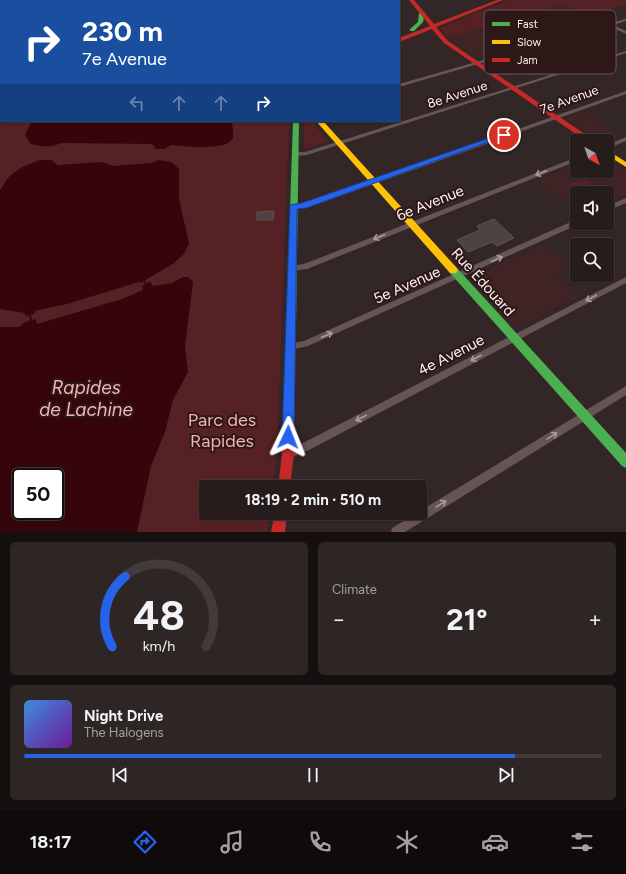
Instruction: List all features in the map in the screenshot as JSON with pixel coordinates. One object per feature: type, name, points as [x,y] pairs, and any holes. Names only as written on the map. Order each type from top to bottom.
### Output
[{"type":"street","points":[[411,0],[446,42],[484,68]]},
{"type":"street","points":[[400,40],[489,0]]},
{"type":"street","points":[[400,35],[501,0]]},
{"type":"street","points":[[412,30],[420,22],[422,13]]},
{"type":"street","points":[[616,23],[626,20]]},
{"type":"street","points":[[616,28],[626,33]]},
{"type":"street","name":"8e Avenue","points":[[616,55],[626,52]]},
{"type":"street","points":[[400,86],[484,61]]},
{"type":"street","points":[[493,74],[580,134]]},
{"type":"street","name":"8e Avenue","points":[[295,154],[305,154],[558,74]]},
{"type":"street","name":"7e Avenue","points":[[293,207],[303,206],[626,92]]},
{"type":"street","points":[[285,480],[288,454],[296,122]]},
{"type":"street","name":"Rue Édouard","points":[[320,122],[626,462]]},
{"type":"street","points":[[614,144],[626,139]]},
{"type":"street","points":[[614,157],[626,165]]},
{"type":"street","name":"6e Avenue","points":[[292,268],[303,267],[570,162]]},
{"type":"street","points":[[614,206],[626,200]]},
{"type":"street","name":"5e Avenue","points":[[290,346],[305,344],[570,225]]},
{"type":"street","name":"4e Avenue","points":[[288,454],[626,280]]},
{"type":"street","points":[[396,532],[626,390]]},
{"type":"street","points":[[278,532],[280,520]]},
{"type":"shaded area","points":[[562,4],[573,10],[540,10]]},
{"type":"shaded area","points":[[484,26],[484,57],[479,58],[446,36]]},
{"type":"shaded area","points":[[583,111],[622,137],[614,140],[614,134],[589,134],[565,118]]},
{"type":"shaded area","points":[[614,163],[626,171],[626,195],[614,200],[614,186],[570,186],[570,206],[537,180],[570,167],[570,178],[614,178]]},
{"type":"shaded area","points":[[544,244],[569,266],[555,274],[578,297],[517,328],[471,277]]},
{"type":"green space","points":[[508,0],[626,0],[626,5],[603,10],[576,10],[562,4],[541,10],[484,10],[484,26],[451,36],[446,36],[439,28]]},
{"type":"green space","name":"Parc des Rapides","points":[[0,122],[289,122],[277,452],[274,480],[199,480],[199,520],[268,520],[267,532],[0,532]]},
{"type":"green space","points":[[304,122],[313,122],[328,142],[304,148]]},
{"type":"green space","points":[[583,178],[591,184],[587,186],[570,186],[568,185]]},
{"type":"water","points":[[32,122],[232,122],[233,137],[230,142],[223,145],[195,147],[171,145],[165,149],[156,149],[152,144],[61,143],[54,146],[43,146],[31,144],[25,135]]},
{"type":"water","points":[[40,160],[51,160],[58,165],[102,162],[113,166],[151,163],[159,160],[171,162],[179,169],[179,199],[189,243],[184,254],[173,264],[140,283],[139,282],[67,304],[35,311],[34,314],[25,316],[25,313],[0,309],[0,190],[7,179],[14,172]]},
{"type":"water","name":"Rapides de Lachine","points":[[183,277],[188,277],[193,282],[185,346],[188,372],[173,400],[165,432],[151,466],[137,532],[0,532],[0,327],[19,327],[25,322],[36,319],[37,324],[122,299],[143,290],[142,286],[150,282],[153,286],[172,283]]},
{"type":"building","points":[[274,211],[273,220],[257,220],[257,212]]},
{"type":"building","points":[[494,219],[514,238],[497,246],[492,242],[468,252],[457,240],[480,230],[477,226]]},
{"type":"waterway","points":[[30,316],[31,320]]},
{"type":"traffic: fast","points":[[412,30],[420,22],[422,13]]},
{"type":"traffic: fast","points":[[291,327],[296,122]]},
{"type":"traffic: fast","points":[[453,270],[626,462]]},
{"type":"traffic: slow","points":[[320,122],[453,270]]},
{"type":"traffic: slow","points":[[614,157],[626,165]]},
{"type":"traffic: jam","points":[[411,0],[446,42],[484,68]]},
{"type":"traffic: jam","points":[[400,40],[501,0]]},
{"type":"traffic: jam","points":[[493,74],[581,134]]},
{"type":"traffic: jam","points":[[285,480],[288,454],[291,327]]},
{"type":"traffic: jam","points":[[278,532],[280,520]]},
{"type":"route","points":[[288,437],[293,207],[303,206],[504,135]]}]
